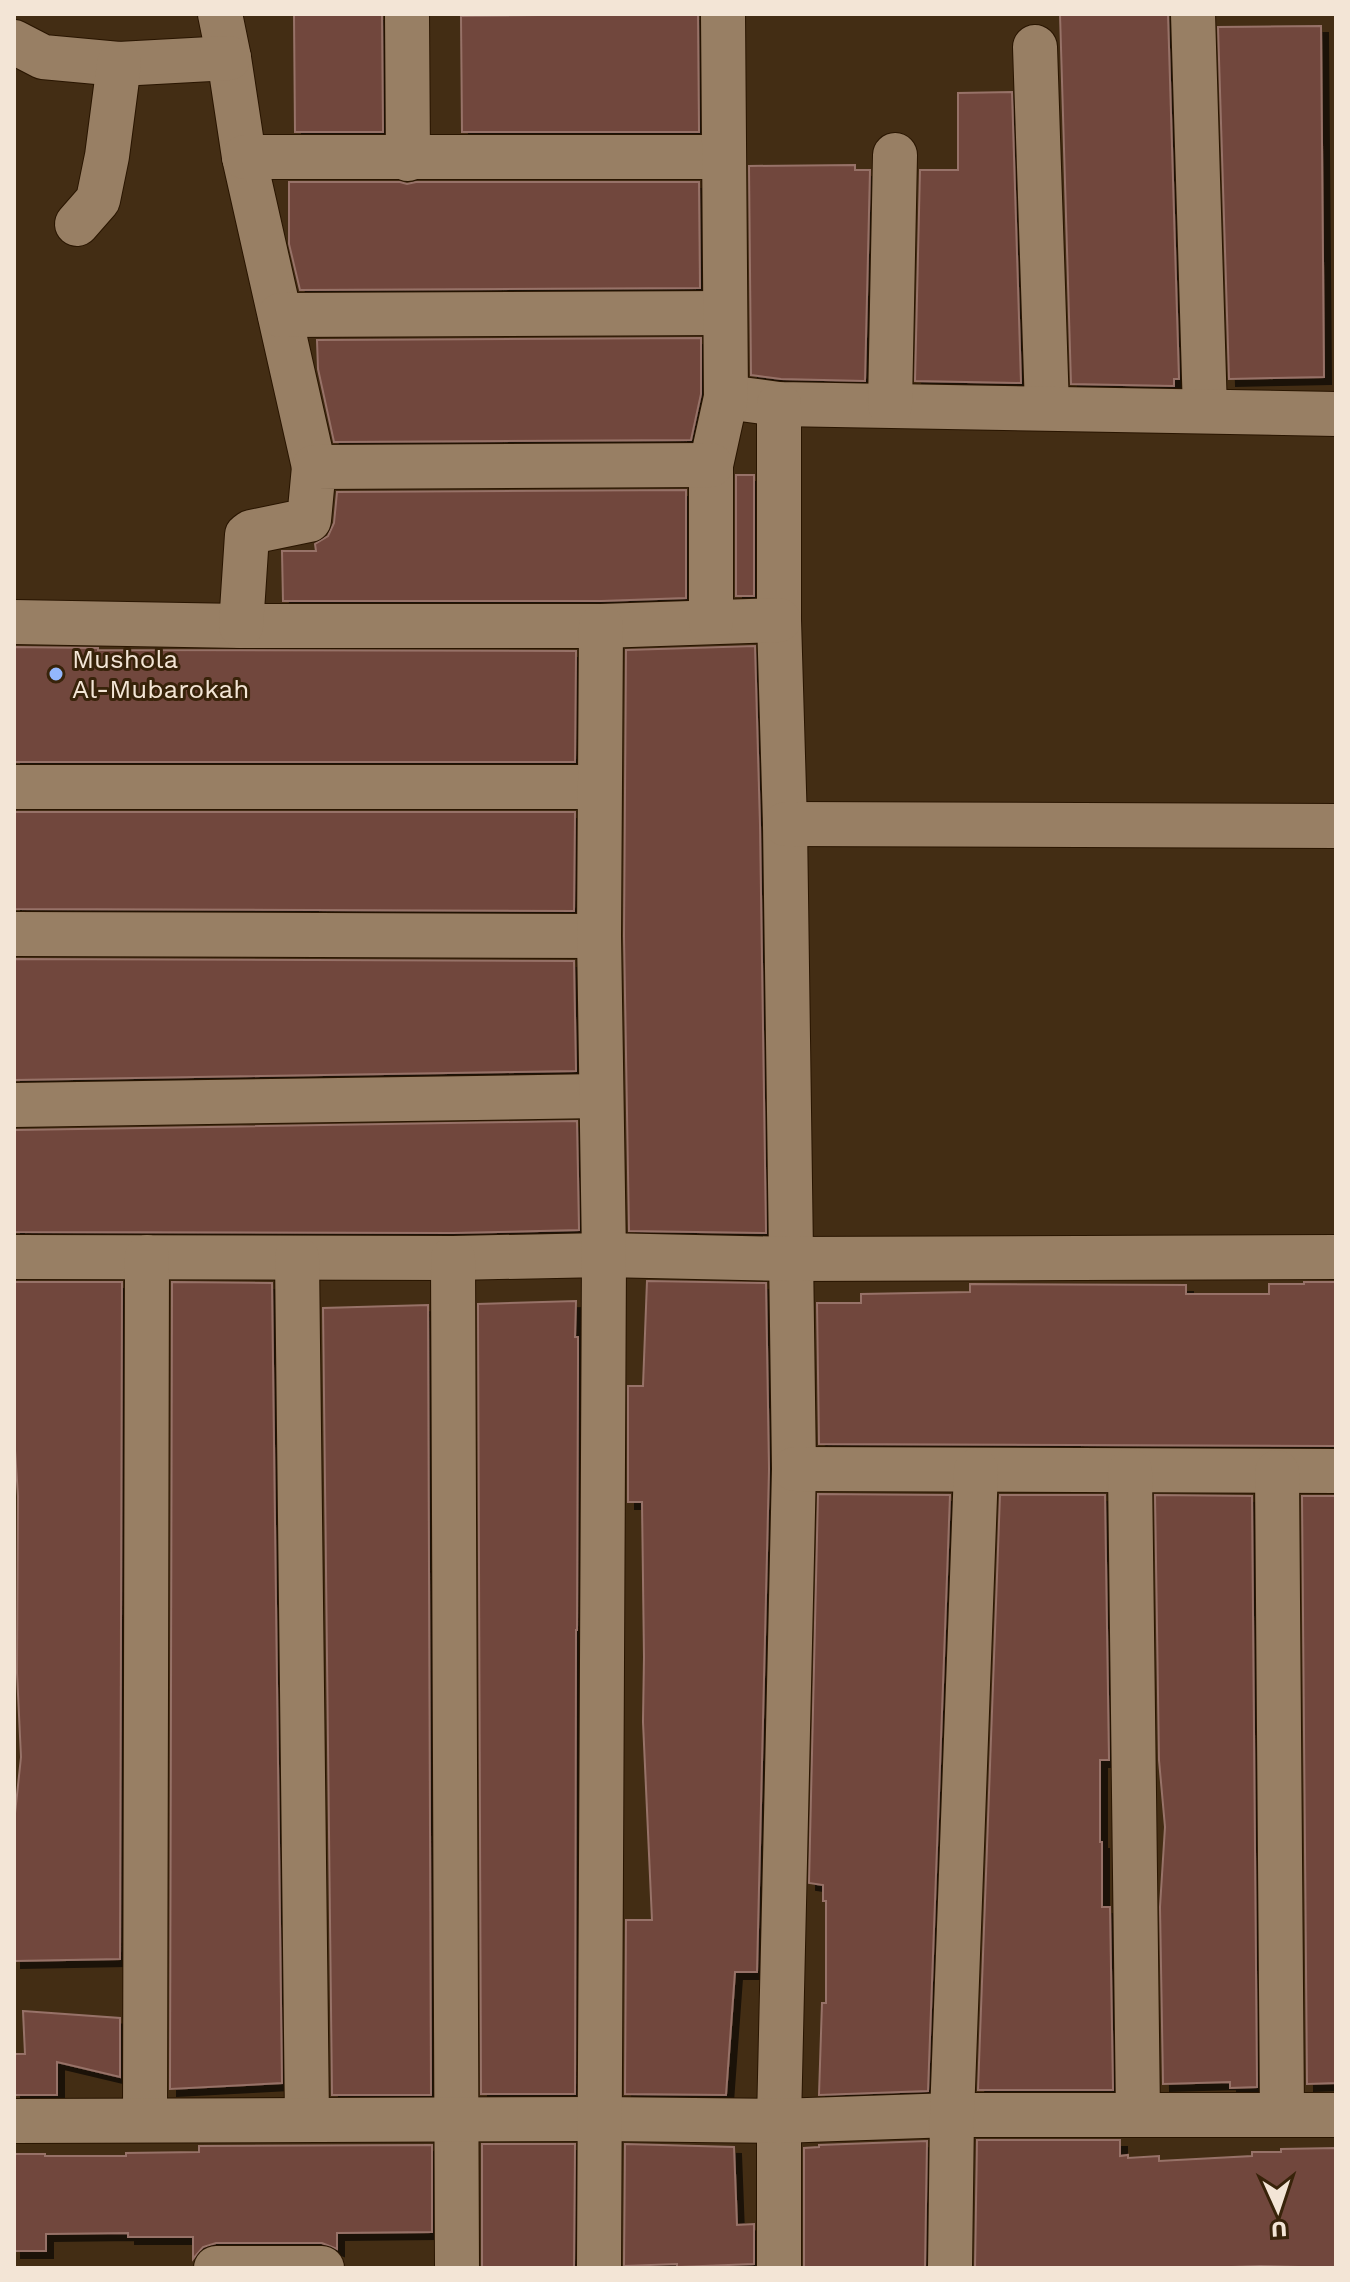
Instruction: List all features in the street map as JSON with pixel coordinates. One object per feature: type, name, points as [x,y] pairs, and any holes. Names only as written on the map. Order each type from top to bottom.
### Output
[{"type":"street","points":[[220,14],[244,157],[314,467],[309,520],[247,535],[241,626]]},
{"type":"street","points":[[407,14],[408,159]]},
{"type":"street","points":[[711,622],[711,465],[726,397],[723,14]]},
{"type":"street","points":[[1193,14],[1205,411]]},
{"type":"street","points":[[14,42],[43,57],[119,64],[229,58]]},
{"type":"street","points":[[1035,47],[1047,407]]},
{"type":"street","points":[[77,224],[98,200],[119,64]]},
{"type":"street","points":[[890,405],[895,155]]},
{"type":"street","points":[[244,157],[724,157]]},
{"type":"street","points":[[280,315],[725,313]]},
{"type":"street","points":[[726,397],[779,404],[1336,414]]},
{"type":"street","points":[[779,404],[779,620],[794,1469],[779,2121],[779,2268]]},
{"type":"street","points":[[314,467],[711,465]]},
{"type":"street","points":[[14,622],[241,626],[601,626],[779,620]]},
{"type":"street","points":[[599,2268],[604,1255],[599,936],[601,626]]},
{"type":"street","points":[[14,787],[599,787]]},
{"type":"street","points":[[785,824],[1336,826]]},
{"type":"street","points":[[14,934],[599,936]]},
{"type":"street","points":[[14,1105],[601,1096]]},
{"type":"street","points":[[14,1257],[1336,1257]]},
{"type":"street","points":[[145,2120],[147,1257]]},
{"type":"street","points":[[297,1258],[307,2119]]},
{"type":"street","points":[[453,1258],[457,2268]]},
{"type":"street","points":[[794,1469],[1336,1471]]},
{"type":"street","points":[[950,2268],[952,2115],[976,1470]]},
{"type":"street","points":[[1130,1471],[1138,2115]]},
{"type":"street","points":[[1277,1472],[1282,2115]]},
{"type":"street","points":[[14,2121],[779,2121],[952,2115],[1336,2115]]},
{"type":"street","points":[[216,2268],[322,2268]]},
{"type":"building","points":[[294,14],[382,14],[383,132],[295,132]]},
{"type":"building","points":[[698,14],[699,132],[462,132],[461,16]]},
{"type":"building","points":[[1060,14],[1168,14],[1179,379],[1174,379],[1174,386],[1071,384]]},
{"type":"building","points":[[1321,26],[1324,377],[1229,379],[1218,27]]},
{"type":"building","points":[[1012,92],[1021,383],[915,381],[920,170],[958,170],[958,93]]},
{"type":"building","points":[[855,165],[855,170],[870,170],[865,381],[781,379],[751,375],[749,166]]},
{"type":"building","points":[[289,182],[699,182],[700,288],[300,290],[289,244]]},
{"type":"building","points":[[701,338],[701,394],[691,440],[334,442],[318,369],[317,340]]},
{"type":"building","points":[[736,475],[754,475],[754,596],[736,596]]},
{"type":"building","points":[[686,490],[686,598],[283,601],[282,551],[316,551],[315,544],[328,536],[334,523],[337,492]]},
{"type":"building","points":[[755,646],[766,1233],[629,1231],[624,936],[626,650]]},
{"type":"building","points":[[14,647],[98,650],[576,651],[575,762],[14,762]]},
{"type":"building","points":[[14,812],[575,812],[574,911],[14,909]]},
{"type":"building","points":[[14,959],[574,961],[576,1071],[14,1080]]},
{"type":"building","points":[[577,1121],[579,1230],[453,1233],[14,1232],[14,1130]]},
{"type":"building","points":[[647,1281],[766,1283],[769,1469],[757,1972],[735,1972],[726,2095],[625,2094],[626,1920],[652,1920],[643,1722],[642,1502],[628,1502],[628,1386],[643,1386]]},
{"type":"building","points":[[14,1282],[122,1282],[120,1959],[14,1961],[14,1823],[21,1757],[17,1673]]},
{"type":"building","points":[[172,1282],[272,1283],[282,2083],[170,2089]]},
{"type":"building","points":[[1336,1282],[1336,1446],[819,1444],[817,1303],[861,1303],[861,1294],[970,1292],[970,1284],[1186,1285],[1186,1294],[1269,1294],[1269,1284]]},
{"type":"building","points":[[576,1301],[575,2094],[481,2094],[478,1304]]},
{"type":"building","points":[[428,1305],[431,2095],[332,2095],[323,1308]]},
{"type":"building","points":[[818,1494],[950,1495],[928,2091],[819,2095],[822,2003],[826,2003],[826,1901],[823,1901],[823,1885],[809,1883]]},
{"type":"building","points":[[1000,1495],[1105,1495],[1109,1760],[1100,1760],[1100,1842],[1102,1907],[1110,1907],[1113,2090],[978,2090]]},
{"type":"building","points":[[1155,1495],[1252,1496],[1257,2087],[1230,2088],[1230,2082],[1163,2084],[1160,1907],[1165,1827],[1159,1760]]},
{"type":"building","points":[[1302,1496],[1336,1496],[1336,2083],[1307,2084]]},
{"type":"building","points":[[23,2011],[120,2018],[120,2077],[57,2062],[57,2095],[14,2095],[14,2054],[25,2054]]},
{"type":"building","points":[[977,2140],[1120,2140],[1120,2156],[1159,2156],[1159,2161],[1252,2156],[1252,2152],[1281,2152],[1281,2149],[1336,2148],[1336,2268],[975,2268]]},
{"type":"building","points":[[927,2141],[925,2268],[804,2268],[804,2148]]},
{"type":"building","points":[[482,2144],[575,2144],[574,2268],[482,2268]]},
{"type":"building","points":[[625,2144],[734,2147],[737,2225],[754,2224],[754,2264],[624,2266]]},
{"type":"building","points":[[432,2145],[432,2232],[337,2233],[337,2249],[322,2243],[216,2243],[203,2247],[193,2259],[193,2237],[128,2237],[128,2233],[46,2234],[46,2251],[14,2251],[14,2154],[126,2156],[126,2153],[199,2152],[199,2146]]},
{"type":"place","name":"Mushola Al-Mubarokah","points":[[56,674]]}]
